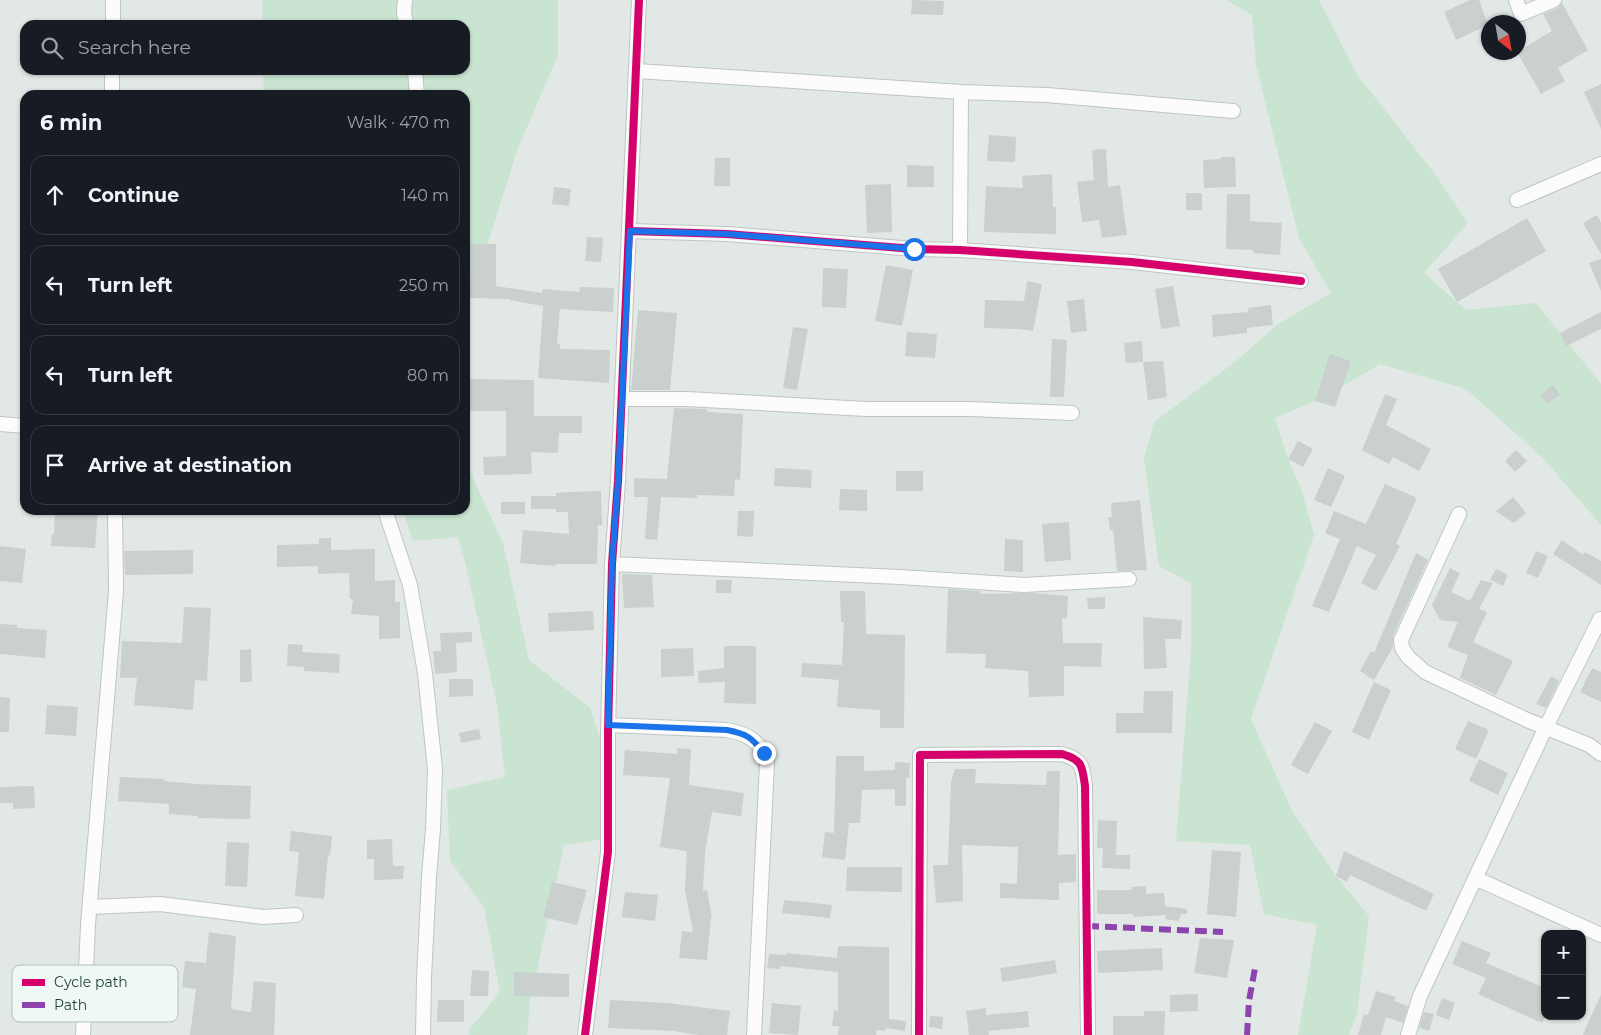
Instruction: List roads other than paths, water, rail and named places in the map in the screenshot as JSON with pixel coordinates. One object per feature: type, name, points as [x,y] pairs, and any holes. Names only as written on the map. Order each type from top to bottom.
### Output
[{"type":"street","points":[[113,0],[113,20]]},
{"type":"street","points":[[405,0],[405,20]]},
{"type":"street","points":[[585,1035],[608,852],[608,725],[612,564],[622,399],[639,0]]},
{"type":"street","points":[[1516,0],[1521,14],[1554,0]]},
{"type":"street","points":[[637,71],[961,92],[1047,95],[1233,111]]},
{"type":"street","points":[[112,75],[112,90]]},
{"type":"street","points":[[416,75],[417,90]]},
{"type":"street","points":[[960,250],[961,92]]},
{"type":"street","points":[[1517,200],[1601,164]]},
{"type":"street","points":[[630,231],[727,234],[914,249],[960,250],[1132,262],[1301,281]]},
{"type":"street","points":[[622,399],[687,399],[866,409],[1072,413]]},
{"type":"street","points":[[0,424],[20,426]]},
{"type":"street","points":[[1459,514],[1401,640],[1402,648],[1408,657],[1425,672],[1527,720],[1543,734],[1589,745],[1601,754]]},
{"type":"street","points":[[87,965],[116,591],[115,515]]},
{"type":"street","points":[[387,515],[410,585],[425,674],[435,769],[434,822],[424,978],[423,1035]]},
{"type":"street","points":[[612,564],[900,577],[1024,585],[1129,579]]},
{"type":"street","points":[[1419,1035],[1410,1028],[1420,996],[1543,734],[1600,619]]},
{"type":"street","points":[[608,725],[727,730],[743,733],[755,742],[764,753],[767,763],[754,1035]]},
{"type":"street","points":[[919,1035],[920,756],[1053,754],[1062,754],[1079,761],[1086,786],[1088,1035]]},
{"type":"street","points":[[1475,878],[1601,935]]},
{"type":"street","points":[[90,907],[160,904],[263,917],[296,915]]},
{"type":"street","points":[[83,1035],[84,1022]]}]
